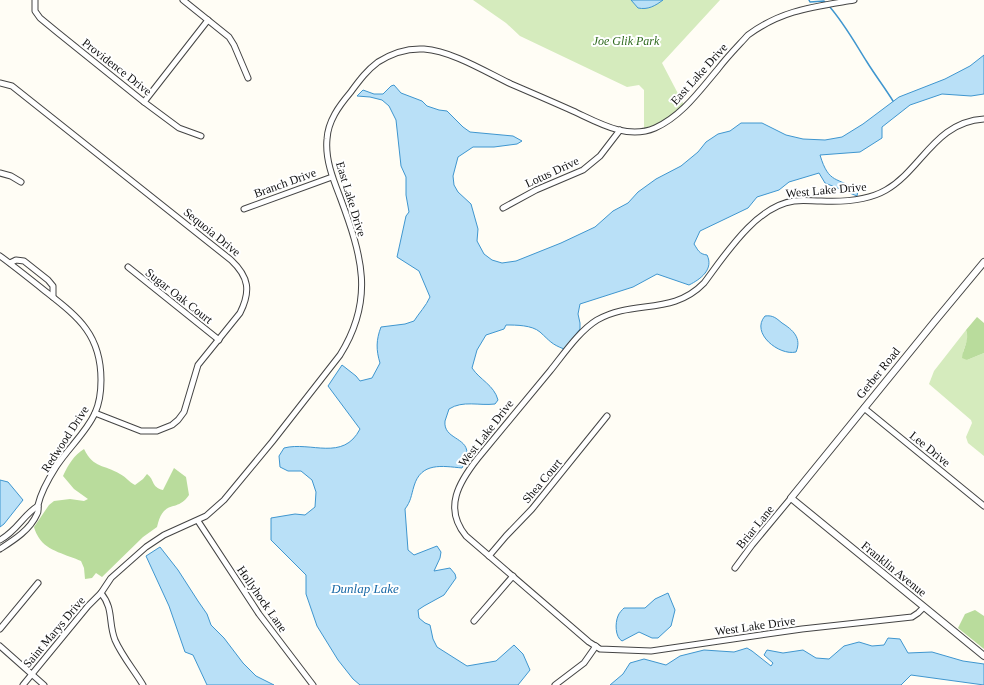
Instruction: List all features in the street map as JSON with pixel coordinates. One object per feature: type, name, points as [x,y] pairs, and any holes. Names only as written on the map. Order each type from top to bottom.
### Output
[{"type":"street","name":"Providence Drive","points":[[35,0],[35,12],[40,18],[144,102],[179,128],[201,136]]},
{"type":"street","points":[[183,0],[229,37],[248,78]]},
{"type":"street","name":"East Lake Drive","points":[[101,593],[111,578],[146,547],[164,535],[198,521],[213,511],[224,500],[340,355],[353,332],[362,298],[362,274],[353,238],[332,177],[327,138],[332,118],[337,109],[362,77],[377,63],[394,54],[413,49],[442,52],[590,119],[620,130],[635,132],[644,131],[661,125],[673,118],[697,94],[748,35],[770,20],[787,14],[854,0]]},
{"type":"street","points":[[144,102],[208,20]]},
{"type":"street","name":"Sequoia Drive","points":[[0,83],[12,86],[231,260],[239,268],[247,284],[245,304],[240,313],[198,365],[184,412],[176,422],[167,428],[157,431],[141,431],[95,413]]},
{"type":"street","name":"West Lake Drive","points":[[924,607],[912,617],[802,629],[651,651],[600,648],[466,536],[459,526],[454,512],[454,504],[459,488],[478,458],[568,348],[595,322],[620,310],[662,305],[685,298],[704,283],[743,232],[764,214],[777,206],[793,201],[856,200],[877,194],[894,185],[933,144],[949,131],[967,122],[984,119]]},
{"type":"street","name":"Lotus Drive","points":[[503,208],[536,190],[583,170],[600,156],[620,130]]},
{"type":"street","points":[[0,173],[11,176],[21,182]]},
{"type":"street","name":"Branch Drive","points":[[244,209],[332,177]]},
{"type":"street","name":"Redwood Drive","points":[[0,256],[80,320],[94,343],[99,360],[101,378],[100,396],[95,413],[85,430],[58,464],[38,506],[38,513],[22,533],[0,549]]},
{"type":"street","points":[[10,263],[16,260],[24,261],[53,286],[53,297]]},
{"type":"street","name":"Gerber Road","points":[[791,498],[984,262]]},
{"type":"street","name":"Sugar Oak Court","points":[[128,267],[219,340]]},
{"type":"street","name":"Lee Drive","points":[[864,408],[984,506]]},
{"type":"street","name":"Shea Court","points":[[489,556],[532,509],[607,416]]},
{"type":"street","name":"Briar Lane","points":[[735,568],[791,498]]},
{"type":"street","name":"Franklin Avenue","points":[[791,498],[984,656]]},
{"type":"street","name":"Redwood Drive","points":[[0,540],[6,537],[32,510],[38,506]]},
{"type":"street","name":"Hollyhock Lane","points":[[198,521],[255,609],[313,685]]},
{"type":"street","points":[[474,622],[513,576]]},
{"type":"street","points":[[0,629],[38,583]]},
{"type":"street","points":[[101,593],[109,608],[116,640],[143,685]]},
{"type":"street","name":"Saint Marys Drive","points":[[23,685],[88,606],[101,593]]},
{"type":"street","points":[[0,646],[44,685]]},
{"type":"street","points":[[555,685],[584,663],[596,646]]},
{"type":"green space","name":"Joe Glik Park","points":[[473,0],[720,0],[662,63],[685,107],[673,118],[644,131],[644,90],[639,85],[627,87],[520,36],[506,23]]},
{"type":"green space","points":[[977,317],[984,323],[984,353],[967,360],[962,358],[967,341],[966,330]]},
{"type":"green space","points":[[966,330],[968,338],[963,352],[967,360],[984,353],[984,456],[968,443],[966,437],[972,423],[971,420],[929,384],[934,371]]},
{"type":"green space","points":[[84,449],[96,463],[120,474],[135,485],[147,474],[159,489],[163,490],[174,468],[186,477],[189,495],[180,504],[163,512],[157,527],[143,537],[102,577],[96,573],[92,578],[85,579],[84,568],[81,561],[47,546],[39,538],[34,527],[49,505],[54,501],[70,499],[84,501],[88,499],[74,489],[63,476],[77,454]]},
{"type":"green space","points":[[975,610],[984,616],[984,649],[958,628],[965,614]]},
{"type":"water","points":[[631,0],[663,0],[651,7],[638,8]]},
{"type":"water","name":"Dunlap Lake","points":[[984,55],[984,94],[971,96],[942,94],[910,105],[882,127],[882,138],[860,152],[820,155],[823,165],[830,176],[858,191],[857,196],[825,183],[819,173],[789,182],[779,190],[757,197],[748,208],[700,231],[694,244],[700,253],[707,255],[709,260],[708,269],[702,277],[689,285],[657,274],[633,287],[580,304],[578,314],[580,329],[564,349],[553,344],[537,330],[524,326],[506,325],[504,329],[486,335],[477,350],[472,368],[490,386],[498,400],[495,404],[465,404],[454,406],[449,409],[445,421],[445,427],[451,435],[460,441],[466,448],[466,459],[462,468],[440,466],[433,467],[427,469],[417,478],[410,501],[405,509],[408,550],[414,555],[437,546],[441,552],[434,571],[450,568],[455,574],[456,578],[444,595],[418,610],[419,618],[430,625],[433,639],[437,647],[467,666],[496,661],[514,645],[523,654],[530,670],[518,685],[360,685],[353,679],[338,660],[317,626],[306,594],[306,575],[271,540],[271,518],[295,514],[305,515],[315,507],[316,492],[312,480],[301,471],[288,471],[280,467],[279,456],[284,448],[336,448],[345,445],[353,439],[360,429],[328,386],[342,365],[360,381],[372,378],[380,363],[377,345],[381,327],[405,324],[414,321],[430,297],[419,271],[397,257],[406,216],[409,212],[406,195],[406,177],[401,166],[396,120],[389,106],[382,100],[357,96],[363,90],[374,94],[383,94],[394,85],[401,93],[422,101],[427,106],[447,111],[470,132],[513,136],[522,141],[517,144],[494,147],[473,147],[458,157],[453,176],[454,185],[458,192],[471,204],[478,229],[477,241],[484,254],[492,260],[502,263],[516,261],[561,243],[595,227],[613,211],[628,203],[638,192],[656,179],[681,166],[698,152],[706,142],[718,134],[730,131],[741,123],[762,123],[786,135],[803,139],[825,140],[842,137],[863,124],[899,97],[945,79],[970,66]]},
{"type":"water","points":[[765,316],[774,317],[793,332],[798,343],[796,352],[782,350],[768,342],[761,329],[761,323]]},
{"type":"water","points":[[0,480],[8,482],[23,500],[0,527]]},
{"type":"water","points":[[160,547],[178,570],[207,614],[211,625],[256,676],[274,685],[207,685],[193,655],[185,652],[169,606],[146,556]]},
{"type":"water","points":[[668,593],[675,610],[671,626],[658,638],[652,638],[639,632],[622,641],[620,639],[616,630],[616,622],[618,615],[624,608],[645,608],[655,599]]},
{"type":"water","points":[[888,638],[900,639],[908,653],[932,652],[963,661],[984,664],[984,685],[911,675],[901,685],[610,685],[623,674],[630,663],[644,659],[666,665],[680,656],[704,650],[734,652],[747,648],[771,666],[773,663],[764,655],[767,650],[783,653],[803,650],[816,658],[829,659],[844,646],[859,642],[872,646],[884,645]]},
{"type":"waterway","points":[[809,0],[810,2],[824,1],[826,3]]},
{"type":"waterway","points":[[829,6],[844,26],[893,101]]}]
